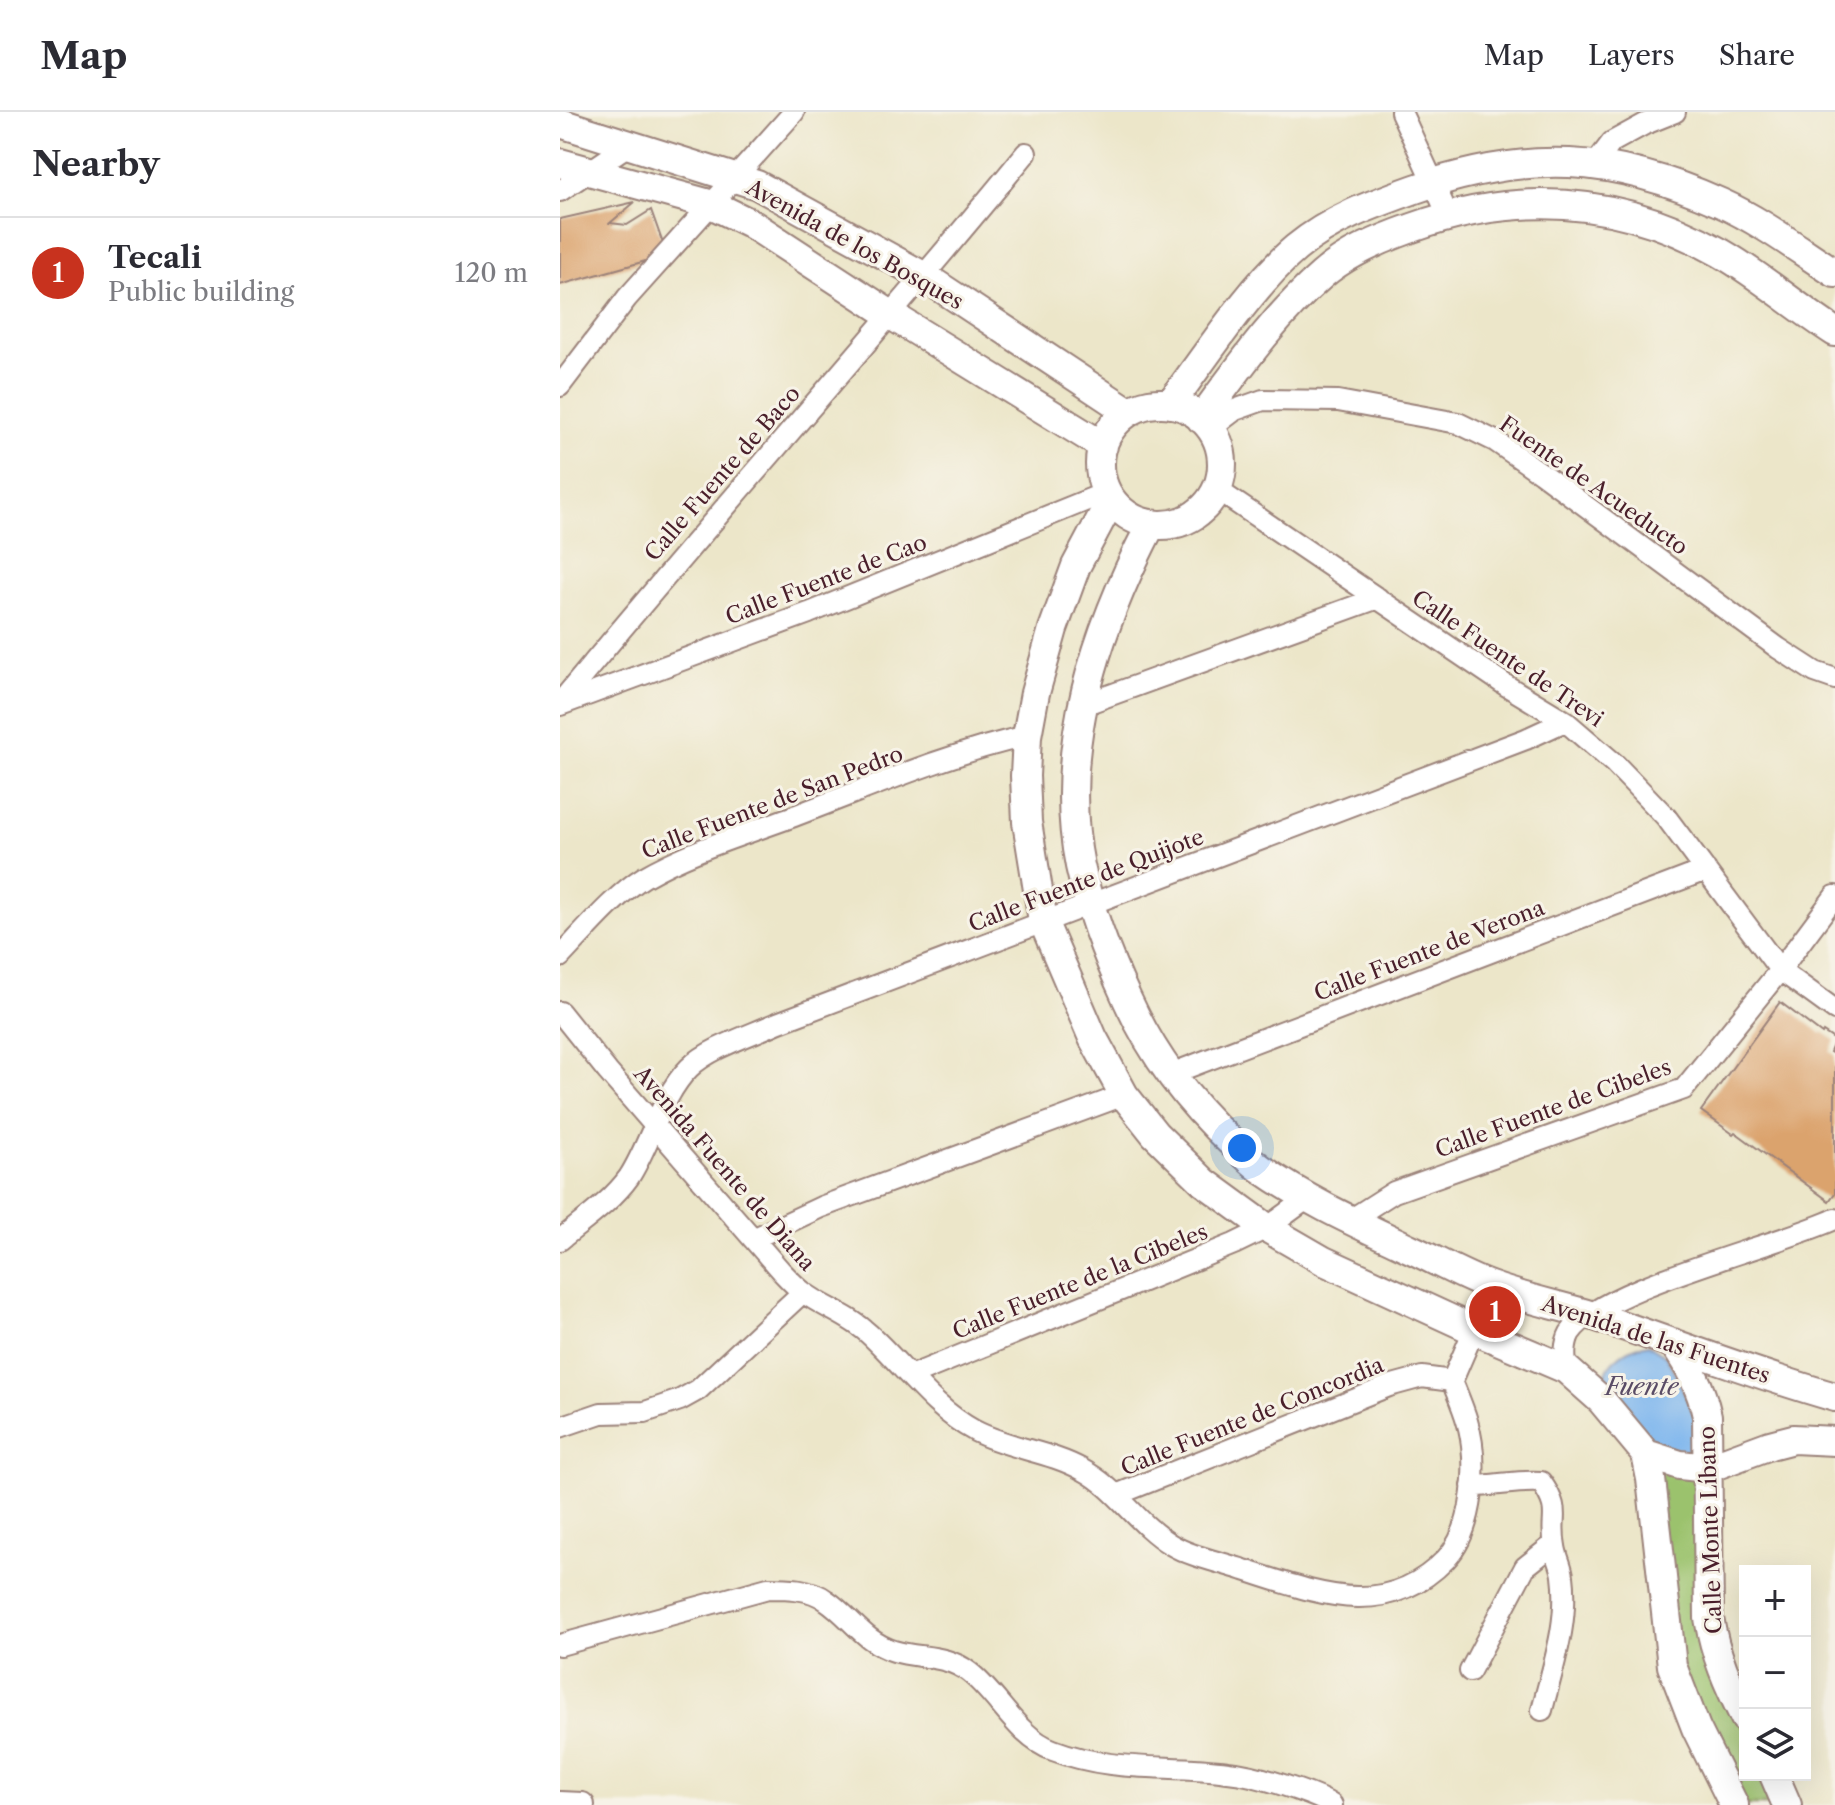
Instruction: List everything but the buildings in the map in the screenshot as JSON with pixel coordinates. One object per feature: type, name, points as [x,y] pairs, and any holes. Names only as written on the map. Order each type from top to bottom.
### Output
[{"type":"main road","name":"Avenida de los Bosques","points":[[560,123],[757,185],[925,277],[1129,412]]},
{"type":"main road","name":"Avenida de los Bosques","points":[[560,163],[713,205],[750,223],[891,315],[1103,446]]},
{"type":"main road","points":[[1170,404],[1261,285],[1296,248],[1340,218],[1434,183],[1516,164],[1596,163],[1664,181],[1723,204],[1828,261]]},
{"type":"main road","points":[[1206,424],[1266,333],[1323,274],[1390,236],[1448,215],[1530,203],[1573,204],[1616,211],[1657,225],[1721,253],[1835,332]]},
{"type":"main road","points":[[1149,404],[1170,404],[1187,409],[1206,424],[1218,443],[1221,474],[1216,489],[1197,514],[1167,525],[1151,525],[1122,511],[1109,496],[1100,461],[1103,446],[1113,427],[1129,412],[1149,404]]},
{"type":"main road","points":[[1109,496],[1076,566],[1053,629],[1035,693],[1027,736],[1027,822],[1043,921],[1093,1038],[1124,1095],[1155,1134],[1204,1182],[1267,1228],[1324,1261],[1566,1369],[1601,1400],[1646,1454],[1680,1465],[1708,1468],[1793,1439],[1835,1441]]},
{"type":"main road","name":"Avenida de las Fuentes","points":[[1151,525],[1122,580],[1104,627],[1083,705],[1075,760],[1074,810],[1080,863],[1089,904],[1139,1026],[1168,1075],[1214,1126],[1260,1169],[1350,1220],[1489,1286],[1590,1315],[1835,1397]]},
{"type":"main road","name":"Calle Monte Líbano","points":[[1673,1343],[1692,1371],[1703,1396],[1708,1436],[1709,1618],[1721,1671],[1740,1709]]},
{"type":"main road","name":"Calle Monte Líbano","points":[[1646,1454],[1672,1666],[1696,1728],[1734,1805]]},
{"type":"main road","points":[[1777,1781],[1787,1805]]},
{"type":"street","points":[[562,382],[627,298],[794,112]]},
{"type":"street","points":[[1401,112],[1448,215]]},
{"type":"street","points":[[1596,163],[1612,142],[1675,112]]},
{"type":"street","points":[[560,191],[630,144]]},
{"type":"street","name":"Calle Fuente de Baco","points":[[560,704],[687,549],[925,277],[1026,153]]},
{"type":"street","name":"Fuente de Acueducto","points":[[1206,424],[1263,400],[1338,401],[1458,423],[1495,441],[1541,473],[1778,648],[1815,672],[1835,679]]},
{"type":"street","name":"Calle Fuente de Trevi","points":[[1216,489],[1565,721],[1615,764],[1656,806],[1780,970],[1835,1010]]},
{"type":"street","name":"Calle Fuente de Cao","points":[[560,704],[809,613],[1109,496]]},
{"type":"street","points":[[1083,705],[1378,598]]},
{"type":"street","name":"Calle Fuente de Quijote","points":[[560,1240],[627,1179],[644,1150],[654,1123],[689,1068],[718,1050],[777,1023],[1511,745],[1565,721]]},
{"type":"street","name":"Calle Fuente de San Pedro","points":[[560,957],[642,878],[696,853],[893,779],[997,742],[1027,736]]},
{"type":"street","name":"Calle Fuente de Verona","points":[[1168,1075],[1706,870]]},
{"type":"street","name":"Calle Fuente de Cibeles","points":[[1350,1220],[1394,1192],[1684,1089],[1835,896]]},
{"type":"street","name":"Avenida Fuente de Diana","points":[[564,1024],[803,1292],[849,1317],[947,1414],[977,1432],[1006,1444],[1035,1450],[1086,1471],[1116,1495],[1150,1530],[1173,1546],[1294,1586],[1337,1596],[1372,1597],[1401,1592],[1428,1578],[1451,1554],[1468,1520],[1473,1463],[1468,1423],[1452,1381]]},
{"type":"street","points":[[753,1239],[821,1207],[1124,1095]]},
{"type":"street","name":"Calle Fuente de la Cibeles","points":[[910,1376],[1234,1244],[1267,1228],[1308,1198]]},
{"type":"street","points":[[1566,1369],[1568,1336],[1577,1324],[1590,1315],[1626,1295],[1835,1219]]},
{"type":"street","points":[[560,1427],[601,1413],[645,1412],[698,1390],[803,1292]]},
{"type":"street","points":[[1452,1381],[1474,1330]]},
{"type":"street","name":"Calle Fuente de Concordia","points":[[1116,1495],[1389,1386],[1422,1377],[1452,1381]]},
{"type":"street","points":[[1472,1486],[1541,1482],[1556,1512],[1554,1544],[1563,1576],[1564,1622],[1542,1710]]},
{"type":"street","points":[[1470,1671],[1525,1567],[1554,1544]]},
{"type":"street","points":[[560,1645],[768,1588],[797,1588],[825,1599],[866,1636],[893,1651],[944,1658],[967,1670],[993,1693],[1022,1729],[1050,1749],[1106,1765],[1228,1772],[1279,1783],[1332,1805]]},
{"type":"street","points":[[560,1804],[582,1805]]},
{"type":"green space","points":[[1646,1459],[1700,1472],[1706,1617],[1739,1707],[1739,1781],[1774,1781],[1784,1805],[1740,1805],[1677,1662]]},
{"type":"water","name":"Fuente","points":[[1648,1344],[1666,1356],[1688,1400],[1696,1420],[1699,1466],[1644,1452],[1609,1400],[1605,1384],[1609,1366],[1630,1349]]},
{"type":"place","name":"Tecali","points":[[1495,1312]]}]
